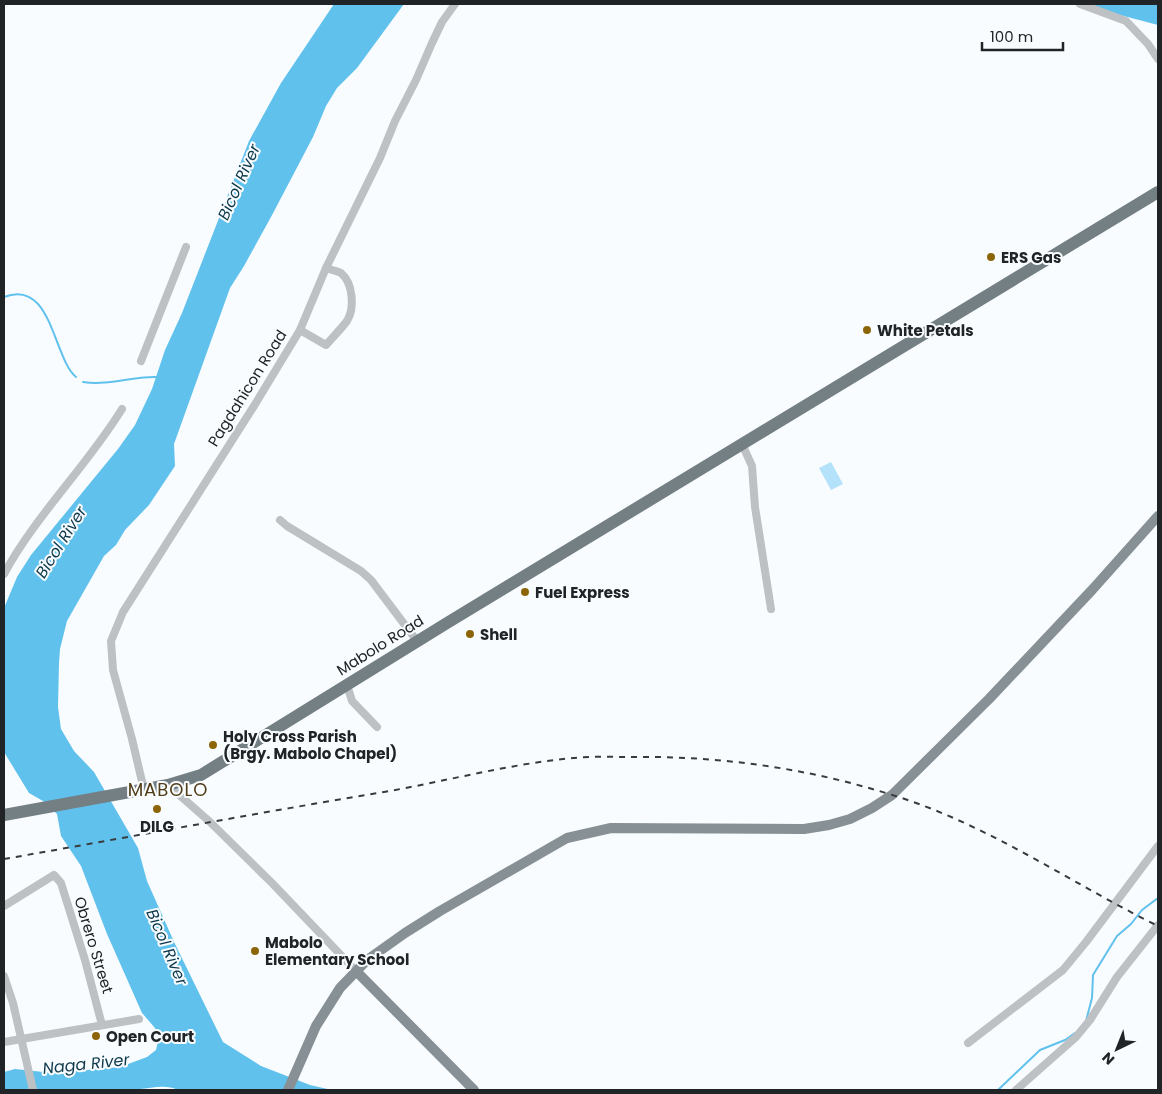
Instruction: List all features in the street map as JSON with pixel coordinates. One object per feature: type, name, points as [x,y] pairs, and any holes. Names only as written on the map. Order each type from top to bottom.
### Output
[{"type":"highway","name":"Mabolo Road","points":[[4,814],[144,790],[201,775],[1158,192]]},
{"type":"main road","points":[[288,1090],[316,1026],[340,988],[376,953],[405,933],[499,876],[567,838],[611,828],[804,829],[850,819],[892,795],[989,699],[1086,597],[1158,516]]},
{"type":"main road","points":[[357,972],[474,1090]]},
{"type":"street","name":"Pagdahicon Road","points":[[144,790],[113,670],[111,641],[123,612],[300,330],[326,268],[380,158],[395,121],[432,43],[442,22],[455,4]]},
{"type":"street","points":[[1080,4],[1126,22],[1148,44],[1158,59]]},
{"type":"street","points":[[141,361],[186,247]]},
{"type":"street","points":[[300,330],[326,345],[348,319],[351,308],[351,295],[347,282],[341,273],[326,268]]},
{"type":"street","points":[[4,574],[20,548],[92,453],[122,409]]},
{"type":"street","points":[[745,443],[752,466],[755,506],[771,609]]},
{"type":"street","points":[[280,520],[361,571],[371,580],[417,642]]},
{"type":"street","points":[[347,685],[352,701],[377,727]]},
{"type":"street","points":[[168,785],[210,822],[272,883],[357,972]]},
{"type":"street","points":[[968,1043],[1063,970],[1158,846]]},
{"type":"street","name":"Obrero Street","points":[[4,906],[54,875],[61,883],[85,960],[102,1025]]},
{"type":"street","points":[[1016,1090],[1076,1037],[1090,1020],[1117,977],[1158,925]]},
{"type":"street","points":[[4,976],[13,1003],[33,1090]]},
{"type":"street","points":[[4,1042],[139,1019]]},
{"type":"shaded area","points":[[831,462],[843,484],[831,490],[819,468]]},
{"type":"water","name":"Bicol River","points":[[334,4],[404,4],[357,68],[337,88],[326,106],[313,137],[271,217],[230,288],[174,444],[175,466],[149,505],[125,530],[116,545],[104,556],[67,621],[60,649],[58,707],[61,729],[74,751],[94,772],[138,848],[147,881],[175,944],[223,1042],[261,1066],[310,1085],[332,1090],[178,1090],[164,1087],[106,1091],[4,1090],[4,1072],[15,1069],[53,1073],[120,1067],[147,1057],[156,1050],[158,1041],[155,1028],[142,1013],[107,934],[81,866],[61,836],[57,814],[43,801],[29,793],[4,752],[4,608],[17,577],[31,555],[118,449],[135,425],[152,389],[165,350],[182,313],[249,141],[281,83]]},
{"type":"water","points":[[1088,4],[1158,4],[1158,25],[1120,15]]},
{"type":"waterway","points":[[4,297],[20,294],[32,299],[42,309],[68,367],[76,377]]},
{"type":"waterway","points":[[83,382],[102,383],[157,377]]},
{"type":"waterway","points":[[1086,1021],[1092,998],[1093,975],[1117,936],[1131,924],[1142,910],[1158,898]]},
{"type":"waterway","points":[[998,1090],[1040,1050],[1065,1040],[1075,1033]]},
{"type":"railway","points":[[4,859],[384,792],[502,768],[573,758],[666,757],[731,761],[795,771],[858,785],[925,806],[993,837],[1158,926]]},
{"type":"place","name":"ERS Gas","points":[[991,257]]},
{"type":"place","name":"White Petals","points":[[867,330]]},
{"type":"place","name":"Fuel Express","points":[[525,592]]},
{"type":"place","name":"Shell","points":[[470,634]]},
{"type":"place","name":"Holy Cross Parish (Brgy. Mabolo Chapel)","points":[[213,745]]},
{"type":"place","name":"DILG","points":[[157,809]]},
{"type":"place","name":"Mabolo Elementary School","points":[[255,951]]},
{"type":"place","name":"Open Court","points":[[96,1036]]},
{"type":"district","name":"MABOLO","points":[[168,789]]},
{"type":"water label","name":"Naga River","points":[[86,1064]]}]
